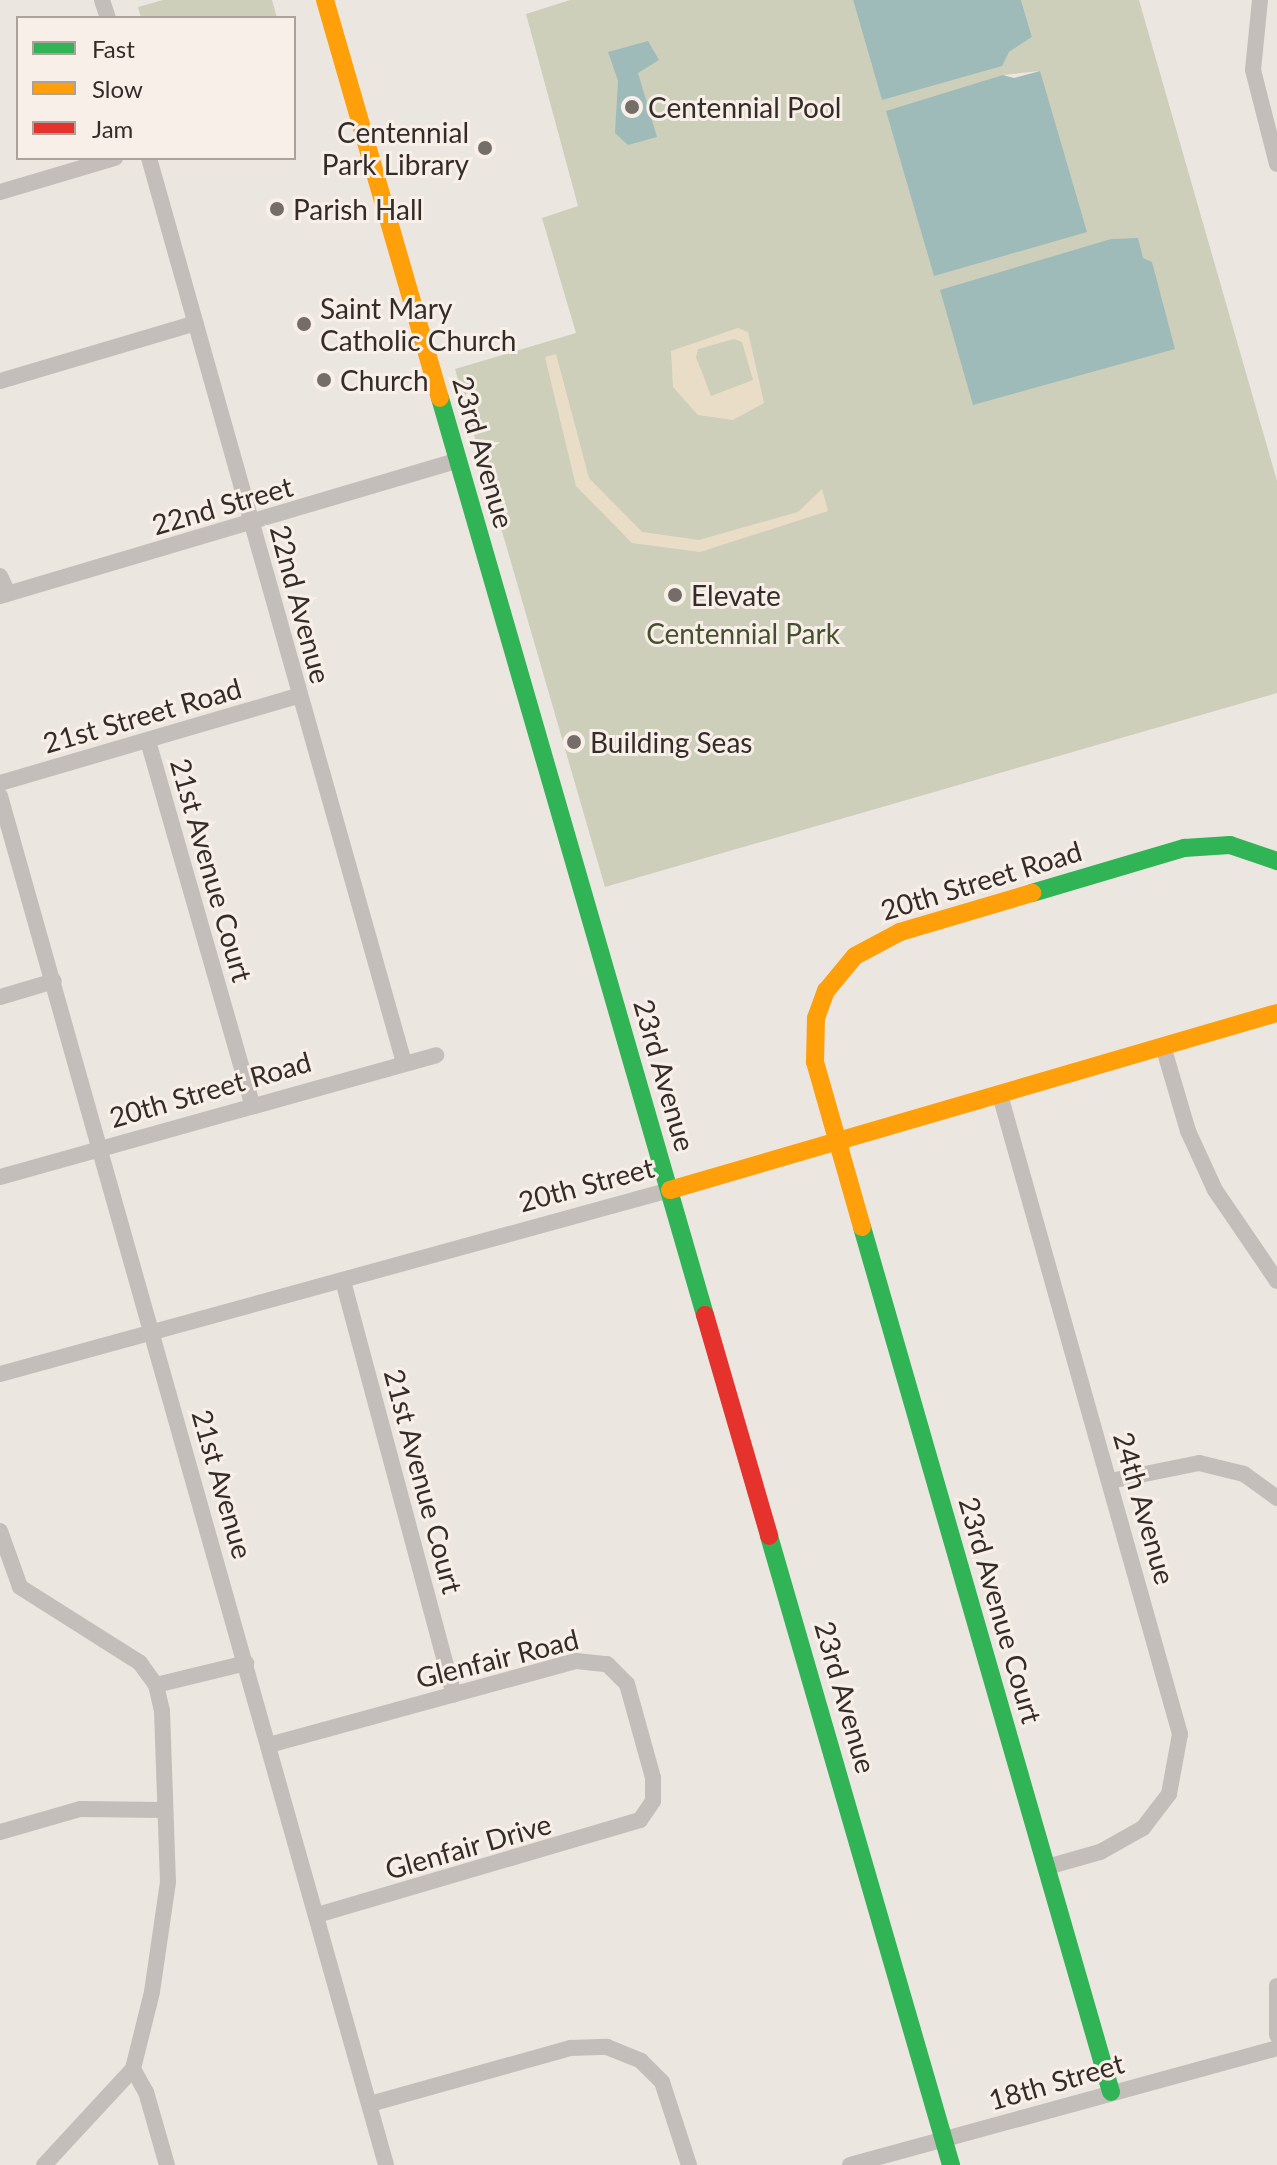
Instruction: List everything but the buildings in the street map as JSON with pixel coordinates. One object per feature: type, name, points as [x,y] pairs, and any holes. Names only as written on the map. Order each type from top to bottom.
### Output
[{"type":"main road","name":"23rd Avenue","points":[[325,0],[951,2165]]},
{"type":"main road","name":"20th Street Road","points":[[838,1143],[815,1062],[816,1018],[826,991],[842,970],[876,942],[1184,848],[1230,845],[1277,861]]},
{"type":"main road","name":"20th Street","points":[[670,1190],[1277,1013]]},
{"type":"main road","name":"23rd Avenue Court","points":[[838,1143],[1111,2092]]},
{"type":"street","points":[[1260,0],[1253,70],[1277,164]]},
{"type":"street","points":[[0,192],[108,160]]},
{"type":"street","name":"22nd Avenue","points":[[150,160],[298,696],[404,1063]]},
{"type":"street","points":[[0,381],[196,323]]},
{"type":"street","name":"22nd Street","points":[[4,594],[458,460]]},
{"type":"street","points":[[0,576],[4,594]]},
{"type":"street","name":"21st Street Road","points":[[0,783],[298,696]]},
{"type":"street","name":"21st Avenue Court","points":[[148,741],[253,1106]]},
{"type":"street","name":"21st Avenue","points":[[0,796],[3,820],[54,981],[102,1149],[386,2165]]},
{"type":"street","points":[[0,997],[54,981]]},
{"type":"street","points":[[1163,1046],[1200,1160],[1227,1212],[1277,1281]]},
{"type":"street","name":"20th Street Road","points":[[0,1177],[436,1055]]},
{"type":"street","name":"24th Avenue","points":[[1000,1095],[1170,1686],[1180,1734],[1178,1766],[1169,1794],[1143,1828],[1100,1852],[1047,1867]]},
{"type":"street","name":"20th Street","points":[[0,1374],[670,1190]]},
{"type":"street","name":"21st Avenue Court","points":[[343,1281],[454,1694]]},
{"type":"street","points":[[1110,1481],[1199,1463],[1244,1474],[1277,1498]]},
{"type":"street","points":[[0,1531],[20,1587],[125,1650],[156,1685],[165,1810],[168,1882],[152,1992],[133,2069],[44,2165]]},
{"type":"street","name":"Glenfair Road","points":[[269,1745],[576,1661],[596,1660],[614,1668],[627,1684],[653,1778],[649,1809],[630,1825]]},
{"type":"street","points":[[156,1685],[246,1663]]},
{"type":"street","points":[[0,1832],[80,1809],[165,1810]]},
{"type":"street","name":"Glenfair Drive","points":[[318,1915],[630,1825]]},
{"type":"street","points":[[1277,1986],[1277,2035]]},
{"type":"street","points":[[370,2104],[551,2054],[607,2047],[641,2061],[662,2082],[689,2165]]},
{"type":"street","name":"18th Street","points":[[850,2165],[1277,2048]]},
{"type":"street","points":[[133,2069],[146,2092],[167,2165]]},
{"type":"green space","points":[[163,0],[272,0],[276,16],[140,16],[138,7]]},
{"type":"green space","name":"Centennial Park","points":[[570,0],[853,0],[882,99],[1009,52],[1032,37],[1021,0],[1139,0],[1277,481],[1277,693],[605,887],[455,369],[576,333],[542,218],[578,206],[526,14]],"holes":[[[1040,71],[934,276],[1003,75]]]},
{"type":"sand","points":[[738,328],[748,332],[764,403],[733,420],[698,415],[673,387],[671,351]],"holes":[[[734,339],[742,342],[753,380],[711,396],[696,357],[698,349]]]},
{"type":"sand","points":[[556,354],[589,478],[642,532],[699,540],[798,512],[822,489],[828,511],[700,552],[632,543],[576,486],[545,357]]},
{"type":"water","points":[[853,0],[1021,0],[1032,37],[1009,52],[1002,66],[882,100]]},
{"type":"water","name":"Centennial Pool","points":[[648,41],[659,60],[638,73],[657,137],[628,145],[615,133],[618,81],[608,52]]},
{"type":"water","points":[[1040,71],[1087,232],[934,276],[886,111],[1003,75],[1014,78]]},
{"type":"water","points":[[1138,238],[1143,258],[1152,262],[1175,349],[973,405],[940,290],[1111,239]]},
{"type":"traffic: fast","points":[[440,398],[705,1315]]},
{"type":"traffic: fast","points":[[1032,893],[1184,848],[1230,845],[1277,861]]},
{"type":"traffic: fast","points":[[862,1227],[1111,2092]]},
{"type":"traffic: fast","points":[[769,1536],[951,2165]]},
{"type":"traffic: slow","points":[[325,0],[440,398]]},
{"type":"traffic: slow","points":[[862,1227],[815,1062],[816,1018],[826,991],[855,956],[900,932],[1032,893]]},
{"type":"traffic: slow","points":[[670,1190],[1277,1013]]},
{"type":"traffic: jam","points":[[705,1315],[769,1536]]},
{"type":"place","name":"Centennial Pool","points":[[632,107]]},
{"type":"place","name":"Centennial Park Library","points":[[485,148]]},
{"type":"place","name":"Parish Hall","points":[[277,209]]},
{"type":"place","name":"Saint Mary Catholic Church","points":[[304,324]]},
{"type":"place","name":"Church","points":[[324,380]]},
{"type":"place","name":"Elevate","points":[[675,595]]},
{"type":"place","name":"Building Seas","points":[[574,742]]}]
